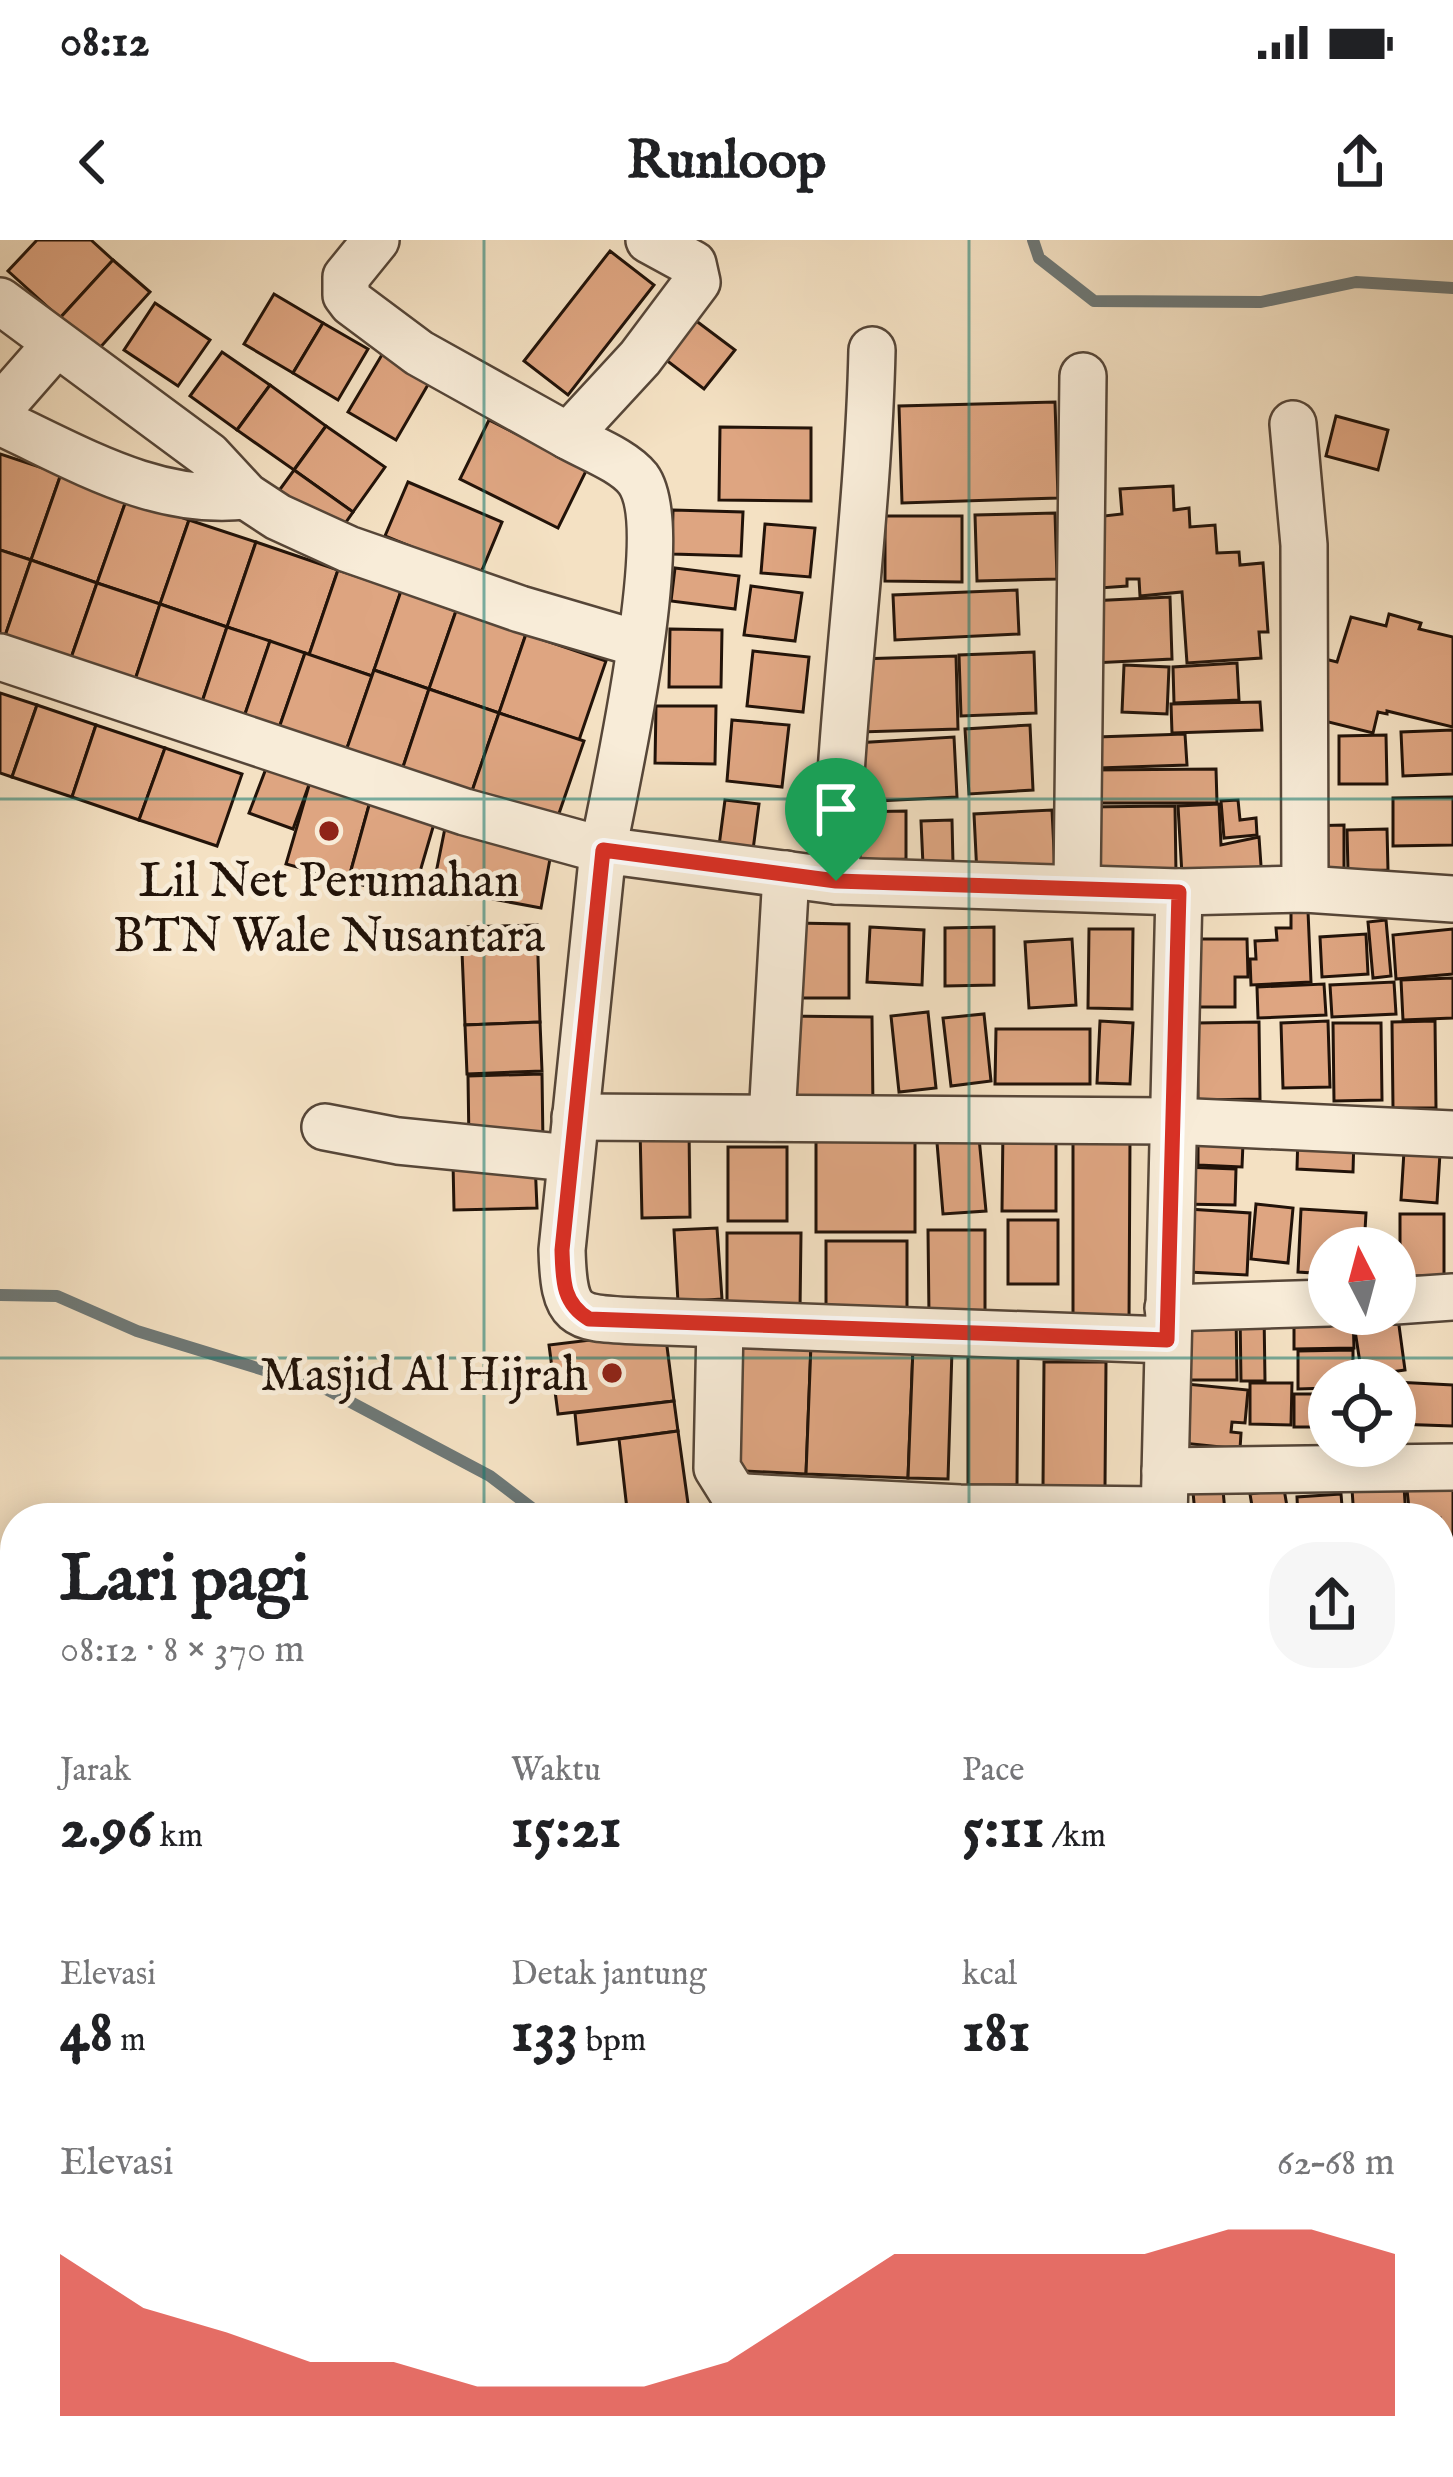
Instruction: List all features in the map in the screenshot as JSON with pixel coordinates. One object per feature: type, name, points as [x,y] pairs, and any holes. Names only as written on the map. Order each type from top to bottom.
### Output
[{"type":"street","points":[[376,240],[346,277],[346,295],[352,303],[419,353],[628,470],[637,478],[648,506],[639,644],[603,850],[572,1138],[562,1274],[574,1310],[589,1319],[720,1325],[1167,1324],[1308,1306]]},
{"type":"street","points":[[568,436],[640,358],[697,282],[693,264],[650,240]]},
{"type":"street","points":[[0,302],[208,455],[246,496],[278,518],[348,548],[639,644]]},
{"type":"street","points":[[0,408],[56,344]]},
{"type":"street","points":[[836,881],[837,815],[867,479],[872,350]]},
{"type":"street","points":[[1077,887],[1083,376]]},
{"type":"street","points":[[0,422],[129,482],[213,500],[246,496]]},
{"type":"street","points":[[1293,424],[1304,545],[1305,889]]},
{"type":"street","points":[[0,657],[465,812],[603,850],[836,881],[1179,892],[1305,889],[1453,899]]},
{"type":"street","points":[[772,1118],[786,874]]},
{"type":"street","points":[[1165,1500],[1179,892]]},
{"type":"street","points":[[325,1127],[398,1141],[572,1138],[772,1118],[1172,1121],[1453,1135]]},
{"type":"street","points":[[1416,1300],[1453,1297]]},
{"type":"street","points":[[720,1325],[717,1468],[732,1492],[744,1497],[862,1503]]},
{"type":"street","points":[[1088,1503],[1165,1500],[1453,1467]]},
{"type":"building","points":[[37,240],[91,240],[113,260],[60,318],[8,271]]},
{"type":"building","points":[[610,251],[654,285],[568,395],[524,361]]},
{"type":"building","points":[[113,260],[150,292],[97,351],[60,318]]},
{"type":"building","points":[[274,294],[323,323],[293,373],[244,344]]},
{"type":"building","points":[[155,303],[210,340],[178,386],[124,350]]},
{"type":"building","points":[[683,311],[735,350],[704,389],[653,350]]},
{"type":"building","points":[[323,323],[368,349],[338,400],[293,373]]},
{"type":"building","points":[[386,348],[433,376],[396,440],[348,412]]},
{"type":"building","points":[[222,352],[270,385],[237,430],[190,396]]},
{"type":"building","points":[[270,385],[326,426],[294,470],[237,430]]},
{"type":"building","points":[[1055,402],[1058,498],[902,503],[899,406]]},
{"type":"building","points":[[1336,416],[1388,430],[1378,470],[1326,456]]},
{"type":"building","points":[[489,420],[587,469],[558,528],[460,479]]},
{"type":"building","points":[[326,426],[385,467],[353,512],[294,470]]},
{"type":"building","points":[[720,427],[811,428],[811,501],[719,500]]},
{"type":"building","points":[[0,454],[61,474],[31,560],[0,550]]},
{"type":"building","points":[[294,470],[353,512],[337,535],[278,492]]},
{"type":"building","points":[[61,474],[127,498],[97,583],[31,560]]},
{"type":"building","points":[[408,482],[502,522],[480,575],[385,536]]},
{"type":"building","points":[[1173,486],[1174,510],[1189,508],[1190,527],[1215,525],[1217,553],[1239,552],[1240,565],[1263,563],[1268,632],[1259,632],[1261,658],[1187,663],[1182,592],[1140,596],[1139,579],[1127,579],[1127,586],[1100,588],[1095,517],[1122,514],[1120,489]]},
{"type":"building","points":[[127,498],[189,520],[160,604],[97,583]]},
{"type":"building","points":[[673,510],[743,512],[741,556],[672,554]]},
{"type":"building","points":[[1055,513],[1057,579],[977,581],[975,515]]},
{"type":"building","points":[[885,516],[962,516],[962,582],[885,581]]},
{"type":"building","points":[[189,520],[256,542],[227,627],[160,604]]},
{"type":"building","points":[[765,524],[815,528],[810,577],[761,573]]},
{"type":"building","points":[[256,542],[338,570],[309,655],[227,627]]},
{"type":"building","points":[[0,550],[31,560],[5,636],[0,634]]},
{"type":"building","points":[[31,560],[97,583],[71,658],[5,636]]},
{"type":"building","points":[[675,568],[739,576],[735,609],[671,601]]},
{"type":"building","points":[[338,570],[401,591],[372,676],[309,655]]},
{"type":"building","points":[[97,583],[160,604],[135,680],[71,658]]},
{"type":"building","points":[[751,586],[802,593],[795,641],[744,635]]},
{"type":"building","points":[[1017,590],[1019,634],[895,640],[893,595]]},
{"type":"building","points":[[401,591],[456,611],[429,689],[374,670]]},
{"type":"building","points":[[1170,597],[1172,659],[1093,663],[1090,601]]},
{"type":"building","points":[[160,604],[227,627],[202,702],[135,680]]},
{"type":"building","points":[[456,611],[526,634],[499,713],[429,689]]},
{"type":"building","points":[[1389,614],[1421,623],[1419,629],[1453,637],[1453,727],[1387,711],[1378,712],[1373,733],[1304,716],[1317,657],[1337,662],[1351,617],[1386,626]]},
{"type":"building","points":[[227,627],[270,641],[244,717],[202,702]]},
{"type":"building","points":[[670,629],[722,630],[721,687],[669,687]]},
{"type":"building","points":[[526,634],[606,661],[579,740],[499,713]]},
{"type":"building","points":[[270,641],[305,653],[279,728],[244,717]]},
{"type":"building","points":[[753,651],[809,657],[803,712],[747,706]]},
{"type":"building","points":[[1034,652],[1036,713],[961,716],[959,655]]},
{"type":"building","points":[[305,653],[372,676],[346,751],[279,728]]},
{"type":"building","points":[[956,656],[958,729],[860,732],[858,659]]},
{"type":"building","points":[[1237,663],[1239,700],[1174,703],[1173,667]]},
{"type":"building","points":[[1124,665],[1169,667],[1167,714],[1122,712]]},
{"type":"building","points":[[374,670],[429,689],[402,770],[346,751]]},
{"type":"building","points":[[429,689],[499,713],[471,794],[402,770]]},
{"type":"building","points":[[0,693],[37,705],[12,777],[0,773]]},
{"type":"building","points":[[1260,702],[1262,730],[1172,733],[1171,704]]},
{"type":"building","points":[[37,705],[96,725],[72,797],[12,777]]},
{"type":"building","points":[[656,706],[716,706],[715,764],[655,763]]},
{"type":"building","points":[[499,713],[584,741],[556,822],[471,794]]},
{"type":"building","points":[[732,720],[789,725],[782,787],[727,781]]},
{"type":"building","points":[[96,725],[165,748],[139,820],[72,797]]},
{"type":"building","points":[[1030,725],[1033,790],[969,794],[965,729]]},
{"type":"building","points":[[1453,730],[1453,774],[1403,776],[1401,732]]},
{"type":"building","points":[[1185,734],[1187,765],[1098,768],[1097,737]]},
{"type":"building","points":[[1386,735],[1387,784],[1339,784],[1339,736]]},
{"type":"building","points":[[954,737],[957,797],[858,802],[855,743]]},
{"type":"building","points":[[165,748],[242,774],[217,846],[139,820]]},
{"type":"building","points":[[267,766],[310,782],[293,829],[249,813]]},
{"type":"building","points":[[1216,769],[1217,803],[1092,803],[1092,770]]},
{"type":"building","name":"Lil Net Perumahan BTN Wale Nusantara","points":[[310,782],[371,798],[348,881],[286,864]]},
{"type":"building","points":[[1453,797],[1453,845],[1393,846],[1393,798]]},
{"type":"building","points":[[371,798],[436,817],[412,899],[348,881]]},
{"type":"building","points":[[725,800],[759,804],[751,865],[717,861]]},
{"type":"building","points":[[1238,800],[1240,820],[1256,818],[1257,835],[1224,838],[1221,801]]},
{"type":"building","points":[[1219,804],[1221,845],[1259,837],[1262,880],[1182,875],[1178,806]]},
{"type":"building","points":[[1175,806],[1176,874],[1084,875],[1083,807]]},
{"type":"building","points":[[1052,810],[1055,871],[977,875],[974,814]]},
{"type":"building","points":[[906,811],[906,859],[855,860],[855,812]]},
{"type":"building","points":[[952,820],[953,864],[923,865],[921,821]]},
{"type":"building","points":[[1344,825],[1344,871],[1306,871],[1305,826]]},
{"type":"building","points":[[445,828],[552,848],[541,908],[433,888]]},
{"type":"building","points":[[1387,829],[1388,870],[1348,871],[1347,830]]},
{"type":"building","points":[[1291,911],[1308,911],[1311,982],[1251,985],[1255,941],[1277,940],[1276,928],[1291,928]]},
{"type":"building","points":[[1386,920],[1391,976],[1373,978],[1368,922]]},
{"type":"building","points":[[794,923],[849,924],[849,998],[793,998]]},
{"type":"building","points":[[537,925],[540,1022],[465,1025],[461,927]]},
{"type":"building","points":[[870,927],[924,930],[922,985],[867,982]]},
{"type":"building","points":[[994,927],[994,985],[945,986],[945,928]]},
{"type":"building","points":[[1089,929],[1133,929],[1132,1009],[1088,1008]]},
{"type":"building","points":[[1453,929],[1453,974],[1396,979],[1393,935]]},
{"type":"building","points":[[1366,934],[1368,974],[1322,977],[1320,937]]},
{"type":"building","points":[[1072,939],[1076,1005],[1029,1008],[1025,942]]},
{"type":"building","points":[[1194,939],[1247,939],[1248,977],[1235,977],[1235,1007],[1193,1007]]},
{"type":"building","points":[[1453,978],[1453,1018],[1403,1020],[1401,980]]},
{"type":"building","points":[[1394,982],[1396,1014],[1332,1017],[1330,985]]},
{"type":"building","points":[[1324,984],[1326,1015],[1258,1018],[1257,987]]},
{"type":"building","points":[[928,1012],[936,1088],[899,1092],[891,1016]]},
{"type":"building","points":[[984,1014],[991,1081],[951,1086],[943,1018]]},
{"type":"building","points":[[782,1016],[872,1017],[873,1109],[783,1109]]},
{"type":"building","points":[[1100,1021],[1133,1023],[1130,1084],[1097,1083]]},
{"type":"building","points":[[1328,1021],[1330,1087],[1283,1088],[1281,1023]]},
{"type":"building","points":[[1435,1021],[1436,1108],[1393,1108],[1392,1022]]},
{"type":"building","points":[[540,1022],[542,1071],[467,1074],[465,1025]]},
{"type":"building","points":[[1259,1022],[1260,1099],[1198,1100],[1197,1023]]},
{"type":"building","points":[[1333,1023],[1381,1023],[1382,1100],[1334,1101]]},
{"type":"building","points":[[996,1029],[1090,1029],[1090,1084],[995,1084]]},
{"type":"building","points":[[542,1074],[543,1144],[469,1144],[468,1076]]},
{"type":"building","points":[[689,1127],[690,1217],[642,1218],[640,1128]]},
{"type":"building","points":[[978,1127],[986,1211],[943,1214],[936,1131]]},
{"type":"building","points":[[1003,1127],[1056,1127],[1056,1211],[1002,1211]]},
{"type":"building","points":[[915,1131],[915,1232],[816,1232],[816,1132]]},
{"type":"building","points":[[1298,1133],[1354,1136],[1353,1172],[1297,1169]]},
{"type":"building","points":[[1130,1137],[1129,1325],[1073,1325],[1073,1138]]},
{"type":"building","points":[[1198,1141],[1243,1143],[1242,1167],[1198,1165]]},
{"type":"building","points":[[728,1147],[787,1147],[787,1221],[728,1221]]},
{"type":"building","points":[[1404,1151],[1440,1153],[1437,1203],[1401,1200]]},
{"type":"building","points":[[535,1161],[537,1208],[454,1210],[453,1162]]},
{"type":"building","points":[[1183,1167],[1236,1169],[1235,1205],[1181,1204]]},
{"type":"building","points":[[1256,1204],[1293,1208],[1288,1263],[1251,1259]]},
{"type":"building","points":[[1172,1208],[1250,1213],[1247,1275],[1169,1271]]},
{"type":"building","points":[[1301,1209],[1366,1213],[1365,1227],[1308,1227],[1308,1273],[1298,1272]]},
{"type":"building","points":[[1400,1214],[1444,1214],[1444,1276],[1416,1276],[1416,1227],[1400,1227]]},
{"type":"building","points":[[1008,1220],[1058,1220],[1058,1284],[1008,1284]]},
{"type":"building","points":[[717,1228],[722,1299],[678,1302],[674,1230]]},
{"type":"building","points":[[928,1230],[985,1230],[985,1315],[929,1316]]},
{"type":"building","points":[[727,1233],[801,1233],[800,1310],[727,1310]]},
{"type":"building","points":[[826,1241],[907,1241],[907,1313],[826,1313]]},
{"type":"building","points":[[1170,1312],[1236,1312],[1237,1380],[1171,1380]]},
{"type":"building","points":[[1264,1312],[1265,1381],[1241,1381],[1240,1313]]},
{"type":"building","points":[[1294,1314],[1308,1314],[1308,1335],[1354,1335],[1354,1348],[1294,1349]]},
{"type":"building","name":"Masjid Al Hijrah","points":[[665,1331],[674,1401],[558,1414],[549,1345]]},
{"type":"building","points":[[1356,1335],[1400,1335],[1404,1359],[1359,1359]]},
{"type":"building","points":[[731,1341],[811,1344],[806,1474],[726,1470]]},
{"type":"building","points":[[811,1344],[913,1348],[908,1478],[806,1474]]},
{"type":"building","points":[[913,1348],[952,1350],[948,1479],[908,1478]]},
{"type":"building","points":[[1353,1350],[1353,1359],[1308,1359],[1308,1389],[1298,1389],[1298,1351]]},
{"type":"building","points":[[968,1355],[1018,1355],[1017,1485],[968,1485]]},
{"type":"building","points":[[1044,1362],[1106,1362],[1105,1487],[1043,1487]]},
{"type":"building","points":[[1176,1383],[1248,1390],[1245,1423],[1232,1422],[1231,1432],[1241,1433],[1240,1449],[1173,1442]]},
{"type":"building","points":[[1250,1383],[1292,1383],[1291,1425],[1250,1424]]},
{"type":"building","points":[[1416,1383],[1453,1385],[1453,1426],[1416,1425]]},
{"type":"building","points":[[1294,1394],[1308,1394],[1308,1427],[1294,1427]]},
{"type":"building","points":[[674,1401],[678,1431],[578,1444],[575,1413]]},
{"type":"building","points":[[678,1431],[688,1503],[626,1503],[619,1439]]},
{"type":"building","points":[[1453,1485],[1453,1503],[1408,1503],[1407,1490]]},
{"type":"building","points":[[1404,1486],[1405,1503],[1353,1503],[1352,1489]]},
{"type":"building","points":[[1284,1489],[1286,1503],[1252,1503],[1250,1494]]},
{"type":"building","points":[[1223,1490],[1224,1503],[1194,1503],[1193,1492]]},
{"type":"building","points":[[1341,1494],[1342,1503],[1297,1503],[1297,1497]]},
{"type":"waterway","points":[[1033,240],[1039,258],[1094,301],[1261,302],[1356,282],[1453,288]]},
{"type":"waterway","points":[[0,1295],[57,1296],[137,1331],[326,1389],[490,1476],[525,1503]]},
{"type":"place","name":"Lil Net Perumahan BTN Wale Nusantara","points":[[329,831]]},
{"type":"place","name":"Masjid Al Hijrah","points":[[612,1373]]},
{"type":"route","points":[[603,850],[836,881],[1179,892],[1167,1340],[589,1319],[574,1310],[565,1293],[562,1250],[603,850]]}]
